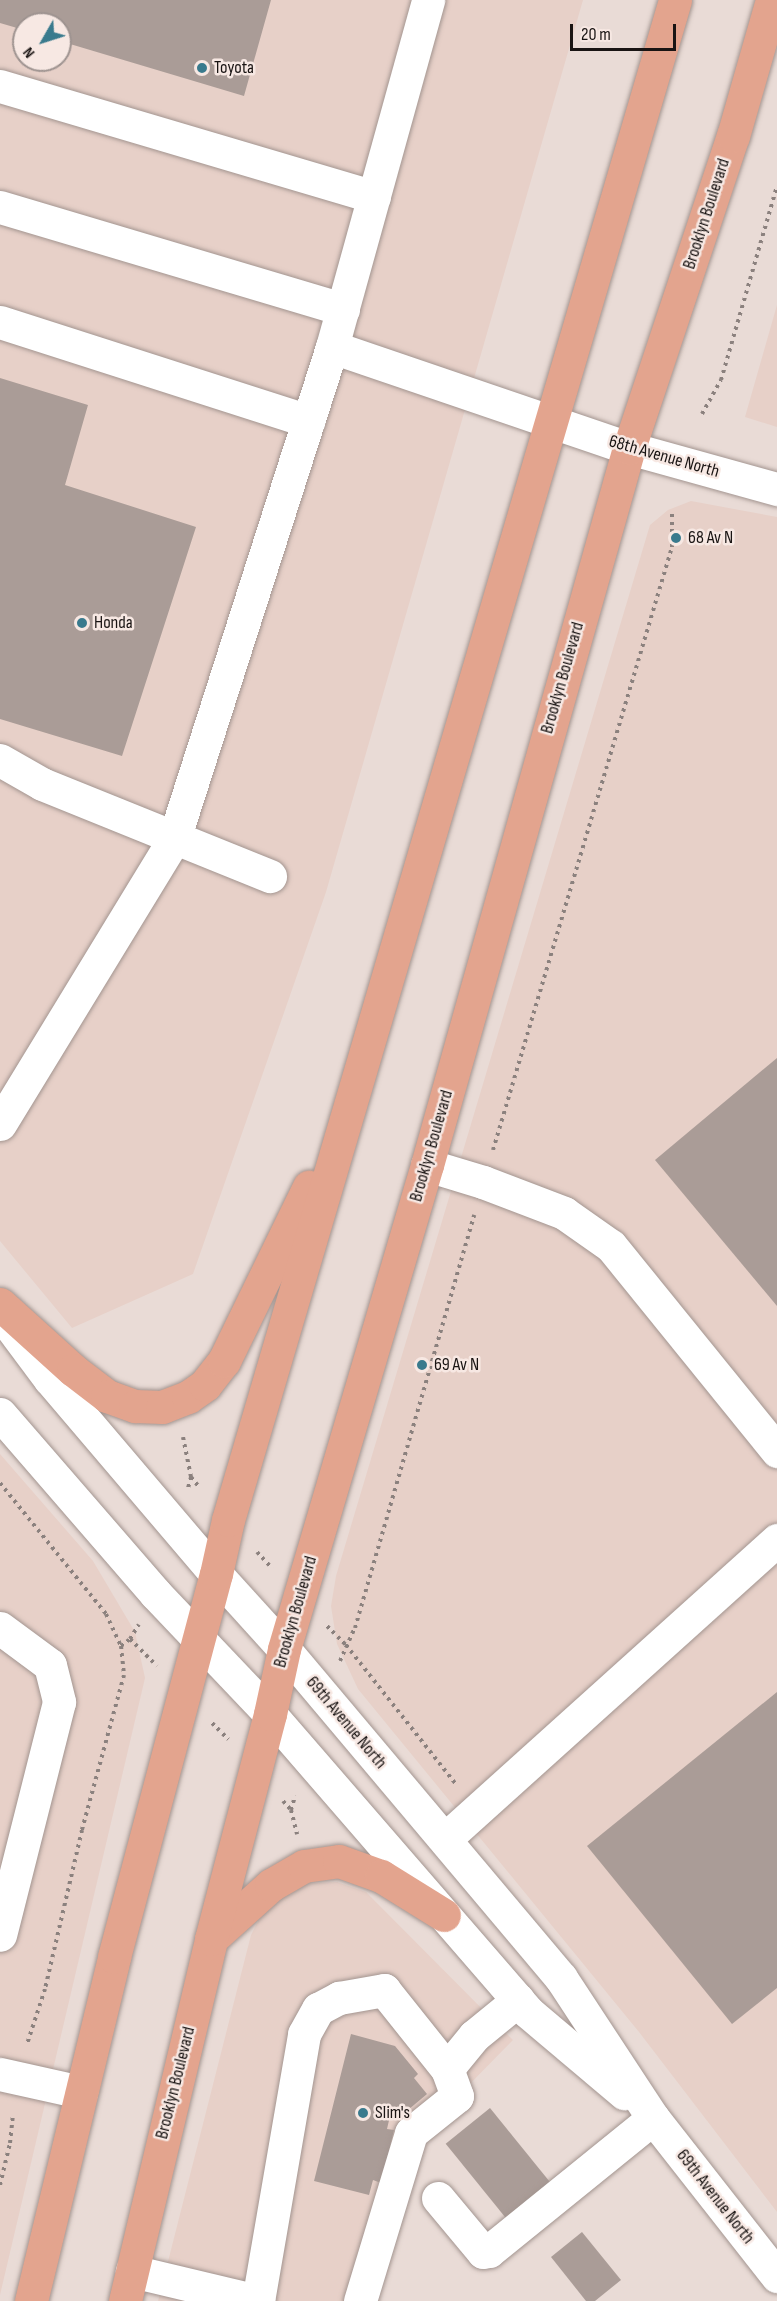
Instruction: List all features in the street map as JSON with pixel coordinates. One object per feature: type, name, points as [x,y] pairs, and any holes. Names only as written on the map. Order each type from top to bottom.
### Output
[{"type":"main road","points":[[31,2301],[120,1934],[199,1641],[228,1520],[675,0]]},
{"type":"main road","name":"Brooklyn Boulevard","points":[[129,2286],[211,1939],[270,1714],[284,1648],[427,1165],[629,448],[733,136],[772,0]]},
{"type":"main road","points":[[0,1304],[73,1370],[107,1396],[135,1406],[162,1407],[188,1397],[205,1385],[224,1361],[347,1110]]},
{"type":"main road","points":[[211,1939],[271,1885],[304,1866],[339,1861],[381,1876],[444,1915]]},
{"type":"street","points":[[0,1124],[174,839],[332,348],[428,0]]},
{"type":"street","points":[[0,86],[374,197]]},
{"type":"street","points":[[0,207],[343,309]]},
{"type":"street","points":[[0,322],[309,421]]},
{"type":"street","name":"68th Avenue North","points":[[332,348],[629,448],[777,489]]},
{"type":"street","points":[[0,760],[42,784],[270,876]]},
{"type":"street","points":[[427,1165],[483,1182],[564,1213],[611,1246],[777,1451]]},
{"type":"street","name":"69th Avenue North","points":[[0,1313],[49,1378],[216,1574],[284,1648],[561,1978],[653,2118],[777,2276]]},
{"type":"street","name":"69th Avenue North","points":[[0,1414],[199,1641],[270,1714],[528,2012],[653,2118]]},
{"type":"street","points":[[445,1839],[777,1540]]},
{"type":"street","points":[[0,1628],[50,1665],[59,1702],[0,1935]]},
{"type":"street","points":[[129,2286],[258,2301],[304,2034],[318,2009],[339,1998],[384,1990],[447,2069],[457,2096],[411,2133],[360,2301]]},
{"type":"street","points":[[447,2069],[474,2036],[518,2000]]},
{"type":"street","points":[[0,2074],[81,2092]]},
{"type":"street","points":[[438,2198],[483,2252],[489,2251],[653,2118]]},
{"type":"path","points":[[702,414],[721,380],[777,186]]},
{"type":"path","points":[[346,1645],[355,1628],[483,1182],[672,547],[672,512]]},
{"type":"path","points":[[191,1477],[299,1598],[346,1645],[479,1810]]},
{"type":"path","points":[[291,1810],[297,1838]]},
{"type":"path","points":[[0,2185],[10,2143]]},
{"type":"shaded area","points":[[0,0],[583,0],[326,892],[193,1274],[72,1328],[0,1241]]},
{"type":"shaded area","points":[[777,305],[777,427],[745,417]]},
{"type":"shaded area","points":[[691,501],[777,517],[777,2212],[639,2032],[358,1689],[337,1644],[331,1606],[336,1576],[650,525],[668,510]]},
{"type":"shaded area","points":[[0,1454],[93,1561],[135,1632],[145,1678],[0,2295]]},
{"type":"shaded area","points":[[337,1882],[366,1892],[513,2040],[412,2143],[371,2301],[158,2301],[251,1935],[264,1909],[298,1884]]},
{"type":"building","name":"Toyota","points":[[0,0],[271,0],[244,96],[72,45],[72,12],[12,12],[12,26],[0,23]]},
{"type":"building","name":"Honda","points":[[0,378],[88,405],[65,485],[196,527],[122,756],[0,719]]},
{"type":"building","points":[[777,1058],[777,1306],[655,1160]]},
{"type":"building","points":[[777,1692],[777,1988],[732,2024],[587,1846]]},
{"type":"building","name":"Slim's","points":[[351,2034],[395,2046],[418,2074],[414,2078],[427,2094],[408,2110],[404,2105],[390,2116],[387,2129],[394,2130],[381,2183],[373,2180],[369,2195],[314,2181]]},
{"type":"building","points":[[490,2108],[554,2186],[509,2222],[446,2144]]},
{"type":"building","points":[[582,2232],[621,2280],[595,2301],[586,2301],[551,2257]]},
{"type":"place","name":"Toyota","points":[[202,68]]},
{"type":"place","name":"68 Av N","points":[[676,538]]},
{"type":"place","name":"Honda","points":[[82,623]]},
{"type":"place","name":"69 Av N","points":[[422,1365]]},
{"type":"place","name":"Slim's","points":[[363,2113]]}]
